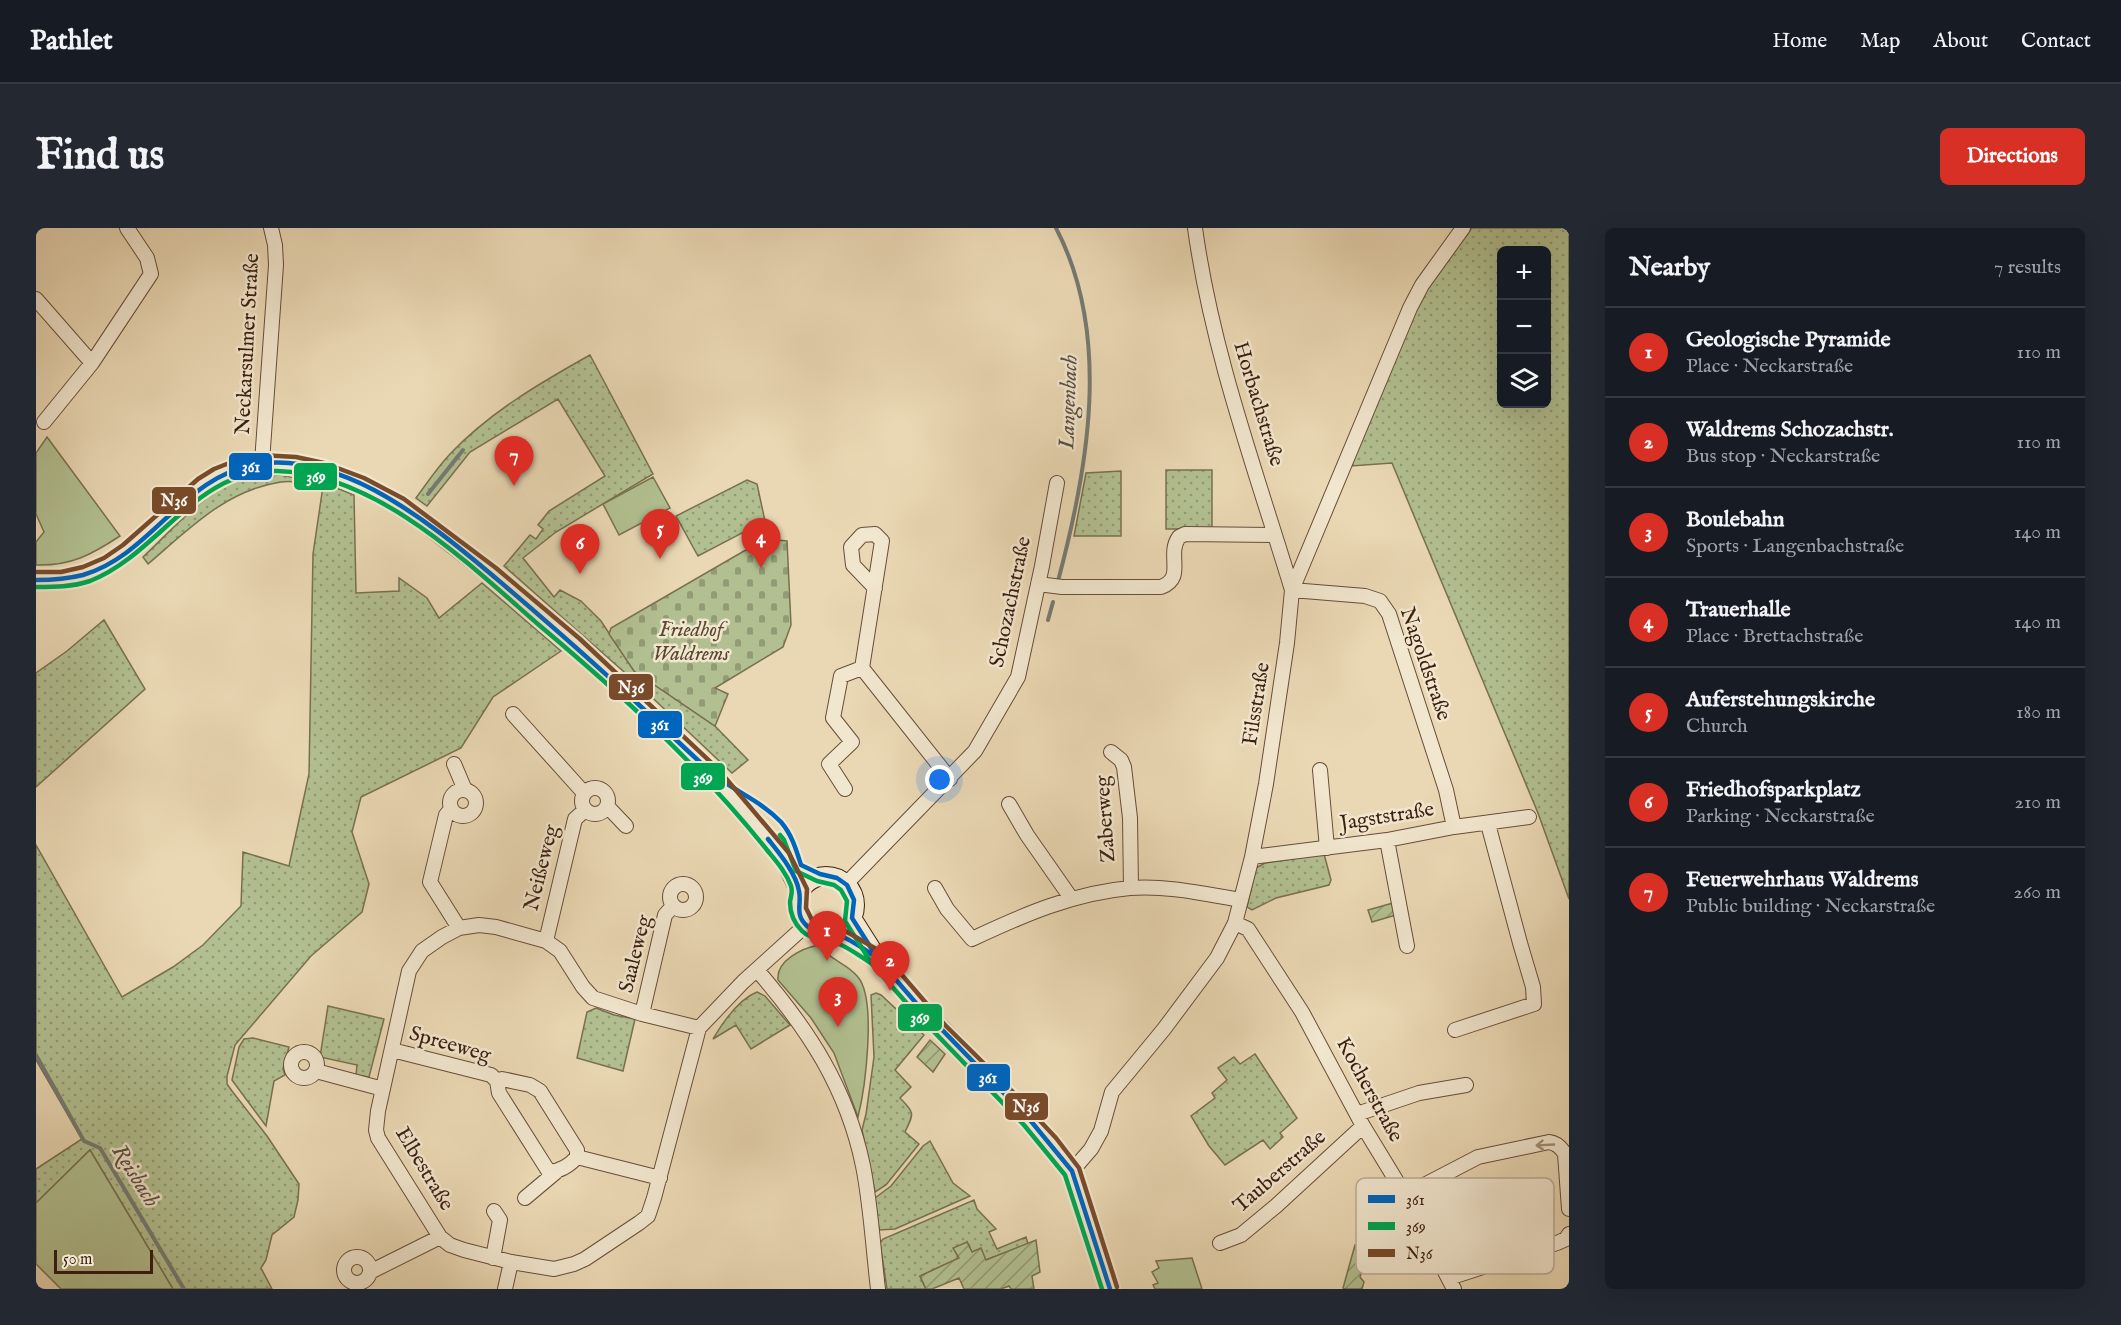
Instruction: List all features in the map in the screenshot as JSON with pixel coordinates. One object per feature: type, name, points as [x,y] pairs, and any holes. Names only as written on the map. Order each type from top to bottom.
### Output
[{"type":"street","points":[[44,422],[92,363],[151,274],[147,258],[127,228]]},
{"type":"street","name":"Neckarsulmer Straße","points":[[262,462],[276,265],[271,228]]},
{"type":"street","name":"Horbachstraße","points":[[1195,228],[1200,267],[1213,327],[1292,590]]},
{"type":"street","name":"Filsstraße","points":[[1072,1171],[1091,1149],[1101,1131],[1113,1092],[1217,958],[1235,923],[1252,857],[1266,784],[1284,667],[1292,590],[1410,308],[1422,285],[1463,228]]},
{"type":"street","points":[[36,299],[92,363]]},
{"type":"street","points":[[36,580],[62,582],[76,579],[111,564],[202,485],[218,475],[262,462],[295,464],[321,470],[361,485],[399,505],[454,544],[575,645],[713,774],[783,857],[800,892],[798,909],[806,925],[821,933],[834,933],[845,927],[855,911],[854,898],[846,884],[783,857]]},
{"type":"street","name":"Schozachstraße","points":[[846,884],[975,751],[1018,677],[1057,483]]},
{"type":"street","points":[[1038,584],[1062,587],[1161,588],[1168,585],[1174,575],[1174,548],[1179,537],[1185,534],[1275,535]]},
{"type":"street","points":[[875,588],[862,668],[950,779]]},
{"type":"street","name":"Nagoldstraße","points":[[1292,590],[1365,596],[1380,601],[1389,614],[1446,790],[1454,827]]},
{"type":"street","points":[[845,789],[830,764],[852,742],[833,718],[841,676],[862,668]]},
{"type":"street","points":[[513,714],[584,793],[592,788],[600,789],[608,798],[607,806],[626,826]]},
{"type":"street","name":"Zaberweg","points":[[1111,752],[1121,760],[1125,767],[1130,818],[1131,888]]},
{"type":"street","points":[[454,764],[465,790]]},
{"type":"street","points":[[1320,770],[1327,848]]},
{"type":"street","points":[[465,790],[472,793],[476,800],[473,812],[461,816],[452,809],[451,798],[457,792],[465,790]]},
{"type":"street","name":"Neißeweg","points":[[584,793],[582,803],[585,810],[597,814],[607,806]]},
{"type":"street","points":[[1009,804],[1027,835],[1071,898]]},
{"type":"street","points":[[452,809],[446,814],[430,882],[459,928]]},
{"type":"street","name":"Neißeweg","points":[[546,941],[575,819],[585,810]]},
{"type":"street","name":"Jagststraße","points":[[1252,857],[1387,840],[1454,827],[1529,817]]},
{"type":"street","points":[[1455,1030],[1534,1004],[1533,987],[1488,824]]},
{"type":"street","points":[[1387,840],[1407,946]]},
{"type":"street","points":[[800,892],[813,879],[824,876]]},
{"type":"street","name":"Saaleweg","points":[[674,882],[689,885],[694,890],[696,898],[689,909],[680,910],[673,906],[670,895],[674,882]]},
{"type":"street","points":[[935,888],[947,909],[972,939],[1031,912],[1071,898],[1131,888],[1179,891],[1240,900]]},
{"type":"street","name":"Saaleweg","points":[[642,1014],[665,915],[673,906]]},
{"type":"street","points":[[852,918],[878,959],[940,1030],[1030,1120],[1072,1171],[1110,1289]]},
{"type":"street","name":"Kocherstraße","points":[[1235,923],[1248,928],[1302,1012],[1360,1120],[1395,1178]]},
{"type":"street","name":"Elbestraße","points":[[699,1028],[642,1014],[593,998],[583,987],[560,951],[546,941],[496,927],[479,925],[459,928],[422,951],[409,971],[383,1089],[376,1130],[378,1138],[440,1237],[450,1245],[493,1258],[554,1269],[574,1264],[596,1252],[648,1215],[660,1178],[699,1028],[715,1009],[806,925]]},
{"type":"street","points":[[834,933],[878,959]]},
{"type":"street","points":[[757,970],[809,1036],[825,1060],[842,1097],[857,1140],[863,1168],[878,1289]]},
{"type":"street","name":"Spreeweg","points":[[392,1050],[491,1075],[497,1081],[499,1093],[549,1172],[556,1172]]},
{"type":"street","points":[[315,1071],[383,1089]]},
{"type":"street","name":"Spreeweg","points":[[497,1081],[501,1079],[530,1086],[540,1091],[576,1150],[577,1157]]},
{"type":"street","points":[[1360,1120],[1419,1093],[1466,1085]]},
{"type":"street","name":"Tauberstraße","points":[[1220,1243],[1240,1235],[1249,1228],[1360,1120]]},
{"type":"street","points":[[1438,1178],[1478,1157],[1554,1143],[1565,1154],[1569,1209]]},
{"type":"street","points":[[525,1198],[577,1157],[660,1178]]},
{"type":"street","points":[[493,1258],[500,1220],[495,1211]]},
{"type":"street","points":[[1554,1244],[1566,1239],[1569,1234]]},
{"type":"street","points":[[370,1272],[440,1237]]},
{"type":"street","points":[[359,1257],[369,1264],[370,1272],[367,1279],[353,1286],[344,1272],[345,1265],[351,1259],[359,1257]]},
{"type":"street","points":[[505,1289],[511,1262]]},
{"type":"street","points":[[1451,1283],[1475,1274]]},
{"type":"green space","points":[[1472,228],[1569,228],[1569,899],[1538,813],[1392,463],[1351,466],[1425,288]]},
{"type":"green space","points":[[590,355],[653,474],[556,532],[523,558],[554,597],[560,590],[581,601],[601,621],[634,671],[715,726],[748,760],[732,773],[640,686],[504,566],[530,535],[536,539],[543,529],[538,525],[549,511],[605,476],[558,399],[470,452],[427,506],[416,498],[450,454],[482,425],[534,388]]},
{"type":"green space","points":[[47,437],[120,536],[80,558],[60,564],[36,565],[36,542],[44,532],[36,514],[36,453]]},
{"type":"green space","points":[[1166,470],[1212,470],[1212,529],[1166,529]]},
{"type":"green space","points":[[1121,471],[1121,536],[1074,536],[1086,473]]},
{"type":"green space","points":[[280,475],[324,483],[354,495],[356,593],[399,591],[399,578],[427,598],[439,618],[482,583],[561,651],[493,697],[461,748],[361,797],[352,832],[369,884],[362,912],[311,956],[235,1045],[227,1076],[227,1084],[267,1136],[299,1184],[294,1217],[272,1235],[266,1260],[261,1268],[272,1289],[173,1289],[90,1150],[36,1203],[36,1169],[82,1139],[36,1060],[36,845],[122,997],[173,967],[203,945],[241,906],[243,852],[289,866],[309,774],[313,554],[323,486],[302,482],[281,482],[243,493],[209,513],[148,564],[143,557],[187,514],[225,486],[243,479]]},
{"type":"green space","points":[[653,477],[670,508],[619,535],[603,504]]},
{"type":"green space","points":[[747,480],[757,484],[765,521],[698,556],[676,516]]},
{"type":"green space","name":"Friedhof Waldrems","points":[[768,541],[787,541],[791,625],[783,647],[715,688],[728,694],[715,726],[634,671],[609,634],[611,628],[744,551]]},
{"type":"green space","points":[[104,620],[145,689],[36,787],[36,673]]},
{"type":"green space","points":[[1324,854],[1331,880],[1329,885],[1276,898],[1252,910],[1247,907],[1256,868],[1265,863]]},
{"type":"green space","points":[[1393,903],[1396,915],[1372,922],[1368,910]]},
{"type":"green space","points":[[819,945],[854,972],[864,988],[867,1005],[868,1045],[864,1087],[858,1117],[834,1053],[811,1018],[778,980],[781,967],[786,961],[798,952]]},
{"type":"green space","points":[[757,992],[765,996],[790,1025],[751,1049],[736,1025],[713,1039],[738,1005]]},
{"type":"green space","points":[[876,993],[924,1035],[895,1070],[911,1087],[900,1098],[912,1114],[905,1132],[919,1144],[886,1185],[875,1192],[862,1130],[874,1057],[871,995]]},
{"type":"green space","points":[[328,1006],[384,1019],[369,1077],[356,1075],[357,1065],[320,1057]]},
{"type":"green space","points":[[596,1008],[614,1015],[635,1019],[623,1071],[577,1058],[587,1012]]},
{"type":"green space","points":[[253,1038],[289,1047],[283,1069],[285,1075],[274,1081],[266,1126],[232,1080],[239,1047],[244,1039]]},
{"type":"green space","points":[[930,1040],[945,1054],[933,1072],[917,1057]]},
{"type":"green space","points":[[1255,1054],[1297,1118],[1280,1133],[1283,1137],[1270,1149],[1263,1140],[1225,1165],[1209,1146],[1191,1116],[1215,1098],[1212,1093],[1227,1080],[1218,1068],[1234,1057],[1240,1064]]},
{"type":"green space","points":[[930,1141],[953,1183],[970,1196],[895,1229],[879,1230],[875,1198],[891,1186],[923,1146]]},
{"type":"green space","points":[[90,1150],[173,1289],[61,1289],[36,1264],[36,1203]]},
{"type":"green space","points":[[974,1200],[977,1209],[996,1229],[989,1232],[997,1249],[1026,1237],[1028,1244],[986,1260],[972,1252],[967,1242],[959,1258],[920,1276],[926,1289],[887,1289],[880,1243],[883,1239]]},
{"type":"green space","points":[[1036,1240],[1040,1272],[1032,1276],[1034,1289],[1011,1289],[1009,1286],[1001,1289],[964,1289],[959,1278],[932,1289],[926,1289],[920,1276],[959,1258],[953,1248],[967,1242],[972,1252],[981,1248],[986,1260]]},
{"type":"green space","points":[[1355,1245],[1356,1274],[1361,1274],[1360,1277],[1364,1282],[1362,1289],[1343,1288]]},
{"type":"green space","points":[[1192,1258],[1202,1289],[1155,1289],[1153,1285],[1158,1283],[1152,1272],[1159,1268],[1156,1261]]},
{"type":"waterway","name":"Langenbach","points":[[1056,228],[1073,269],[1084,313],[1089,357],[1089,403],[1085,448],[1078,494],[1058,581]]},
{"type":"waterway","points":[[428,494],[463,450]]},
{"type":"waterway","name":"Langenbach","points":[[1048,620],[1053,602]]},
{"type":"waterway","name":"Reisbach","points":[[36,1055],[84,1141],[100,1148],[184,1289]]},
{"type":"transit line","name":"N36","points":[[36,572],[61,572],[83,567],[104,558],[123,545],[198,479],[214,469],[237,460],[260,455],[296,457],[324,463],[364,478],[404,499],[496,568],[580,639],[718,769],[789,853],[807,889],[806,908],[812,920],[823,926],[837,926],[883,953],[945,1025],[1056,1138],[1079,1168],[1117,1287]]},
{"type":"transit line","name":"361","points":[[36,580],[83,575],[107,565],[129,551],[189,498],[210,483],[233,471],[259,464],[288,463],[333,472],[374,490],[423,520],[533,610],[711,772],[773,814],[788,832],[801,865],[820,874],[837,878],[847,885],[854,900],[852,918],[878,959],[916,1003],[1030,1120],[1072,1171],[1110,1289]]},
{"type":"transit line","name":"369","points":[[36,587],[83,583],[115,568],[200,498],[223,484],[249,474],[277,471],[314,476],[350,487],[419,526],[451,550],[630,704],[715,789],[777,863],[791,886],[792,914],[802,931],[814,938],[842,945],[874,965]]},
{"type":"transit line","name":"369","points":[[780,835],[796,871],[817,881],[834,885],[841,890],[847,901],[845,921],[872,964],[911,1008],[1024,1125],[1065,1175],[1102,1289]]},
{"type":"transit line","name":"361","points":[[768,839],[797,884],[803,922],[814,930],[843,937],[884,965]]},
{"type":"place","name":"Feuerwehrhaus Waldrems","points":[[514,486]]},
{"type":"place","name":"Auferstehungskirche","points":[[660,559]]},
{"type":"place","name":"Trauerhalle","points":[[761,568]]},
{"type":"place","name":"Friedhofsparkplatz","points":[[580,574]]},
{"type":"place","name":"Geologische Pyramide","points":[[827,961]]},
{"type":"place","name":"Waldrems Schozachstr.","points":[[890,991]]},
{"type":"place","name":"Boulebahn","points":[[838,1027]]}]
